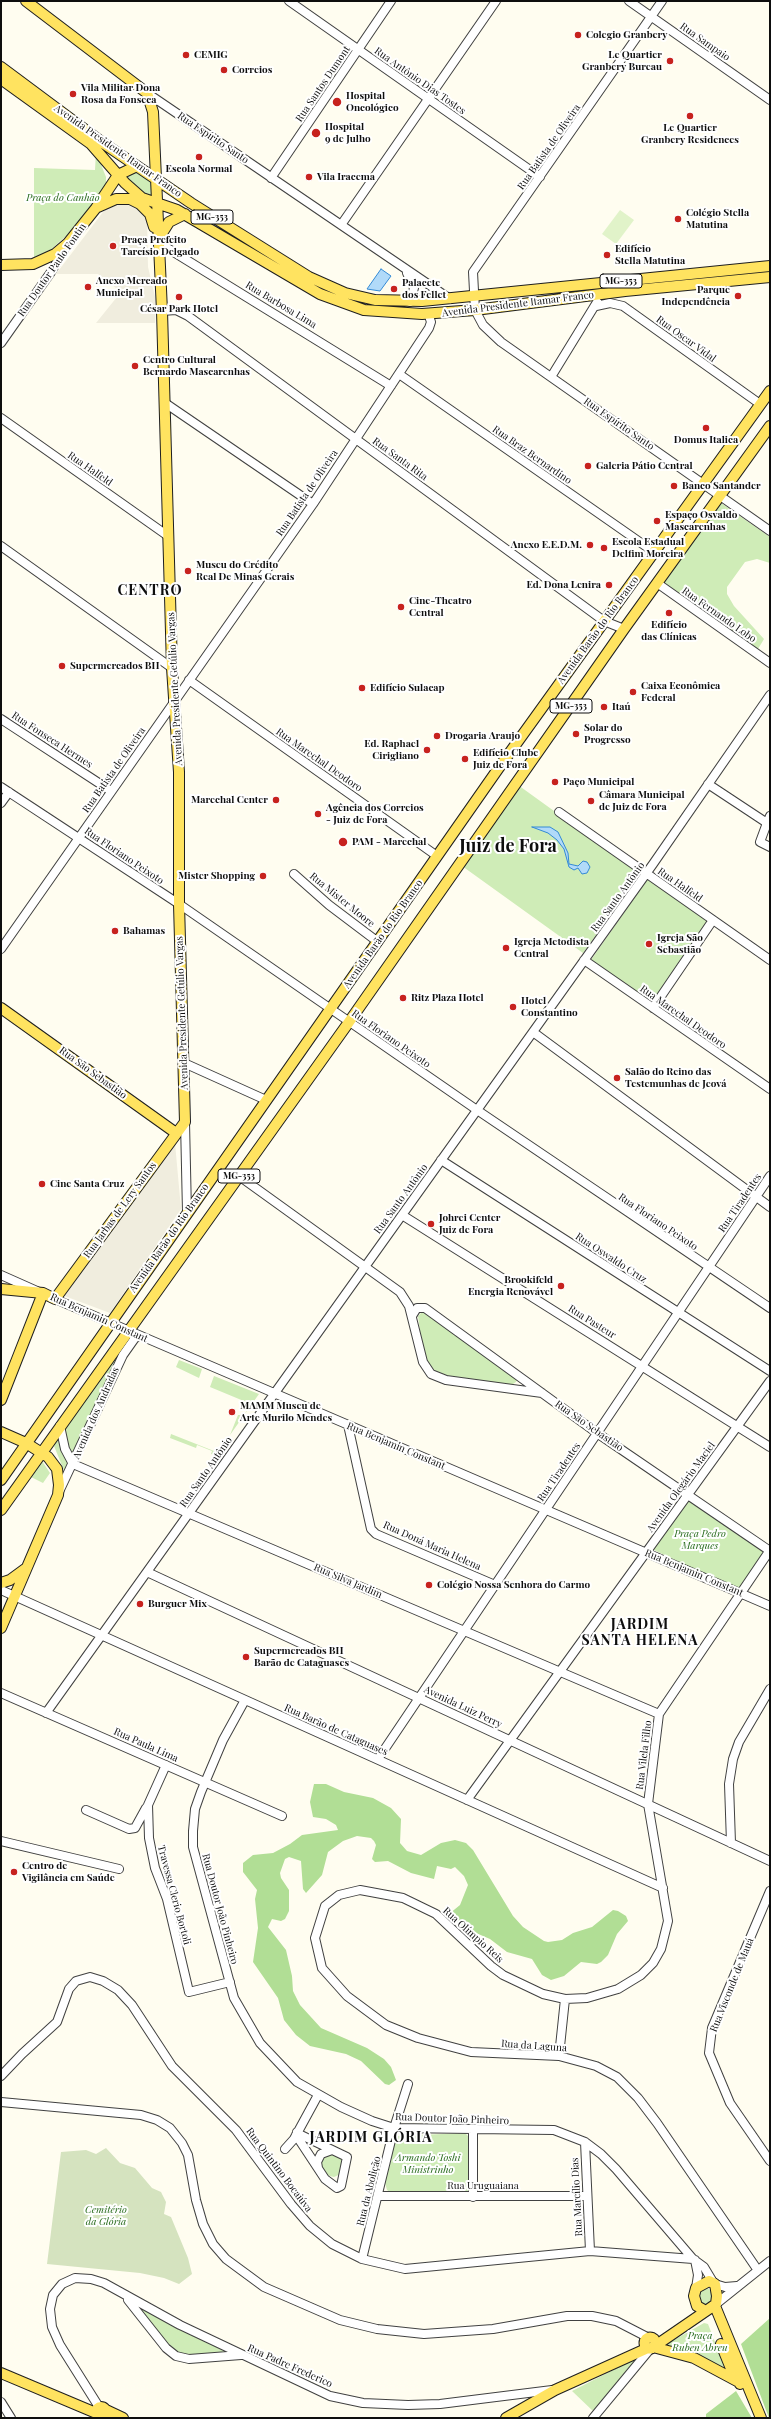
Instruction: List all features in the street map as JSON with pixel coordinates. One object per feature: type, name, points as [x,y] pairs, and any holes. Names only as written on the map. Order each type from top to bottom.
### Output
[{"type":"main road","name":"Rua Espírito Santo","points":[[26,1],[147,93]]},
{"type":"main road","name":"Avenida Presidente Itamar Franco","points":[[1,67],[190,203],[319,282],[345,293],[361,297],[410,302],[770,266]]},
{"type":"main road","name":"Avenida Presidente Itamar Franco","points":[[1,79],[91,144],[133,192],[158,205],[177,210],[185,214],[334,300],[364,310],[428,313],[475,310],[624,291],[770,277]]},
{"type":"main road","name":"Avenida Presidente Getúlio Vargas","points":[[147,93],[153,112],[162,311],[172,668],[179,772],[179,904],[185,1122]]},
{"type":"main road","points":[[118,175],[137,166]]},
{"type":"main road","name":"Rua Doutor Paulo Fontin","points":[[68,243],[96,208],[118,175]]},
{"type":"main road","points":[[96,208],[109,201],[130,199],[140,204],[150,214],[159,242]]},
{"type":"main road","points":[[159,242],[169,222],[185,214]]},
{"type":"main road","points":[[1,265],[33,264],[55,254],[68,243]]},
{"type":"main road","name":"Avenida Barão do Rio Branco","points":[[1,1480],[110,1322],[331,1010],[437,856],[770,391]]},
{"type":"main road","name":"Avenida Barão do Rio Branco","points":[[1,1510],[350,1022],[624,629],[770,426]]},
{"type":"main road","name":"Rua São Sebastião","points":[[1,1008],[181,1136]]},
{"type":"main road","name":"Rua Jarbas de Lery Santos","points":[[56,1299],[181,1136],[185,1122]]},
{"type":"main road","points":[[1,1289],[43,1293],[1,1400]]},
{"type":"main road","name":"Rua Benjamin Constant","points":[[43,1293],[56,1299]]},
{"type":"main road","points":[[1,1432],[26,1443]]},
{"type":"main road","name":"Avenida dos Andradas","points":[[1,1628],[58,1495],[59,1484],[57,1469],[54,1462],[42,1452],[26,1443]]},
{"type":"main road","points":[[1,1583],[10,1580],[27,1567]]},
{"type":"main road","points":[[697,2306],[694,2300],[696,2288],[704,2282],[714,2283],[711,2308],[732,2372],[753,2402]]},
{"type":"main road","points":[[687,2325],[697,2306]]},
{"type":"main road","points":[[697,2306],[711,2308]]},
{"type":"main road","points":[[506,2418],[555,2390],[652,2345],[687,2325],[711,2308]]},
{"type":"main road","points":[[711,2308],[761,2418]]},
{"type":"main road","points":[[652,2345],[703,2362],[740,2384]]},
{"type":"main road","points":[[1,2373],[78,2404],[123,2418]]},
{"type":"street","name":"Rua Antônio Dias Tostes","points":[[289,1],[540,177]]},
{"type":"street","name":"Rua Santos Dumont","points":[[271,178],[391,1]]},
{"type":"street","points":[[341,225],[496,1]]},
{"type":"street","name":"Rua Sampaio","points":[[629,1],[770,100]]},
{"type":"street","name":"Rua Batista de Oliveira","points":[[475,310],[473,296],[473,272],[662,1]]},
{"type":"street","name":"Rua Espírito Santo","points":[[147,93],[450,299]]},
{"type":"street","name":"Rua Barbosa Lima","points":[[159,242],[391,386]]},
{"type":"street","name":"Rua Doutor Paulo Fontin","points":[[1,343],[51,272],[68,243]]},
{"type":"street","points":[[405,269],[414,288],[410,302]]},
{"type":"street","points":[[596,306],[610,303],[623,306],[624,291]]},
{"type":"street","points":[[551,377],[596,306],[596,299],[592,295]]},
{"type":"street","name":"Rua Oscar Vidal","points":[[623,306],[760,404]]},
{"type":"street","name":"Rua Santa Rita","points":[[162,311],[176,310],[188,316],[604,621],[624,629]]},
{"type":"street","name":"Rua Espírito Santo","points":[[475,310],[483,324],[494,336],[770,531]]},
{"type":"street","name":"Rua Batista de Oliveira","points":[[1,949],[356,439],[429,328],[431,322],[428,313]]},
{"type":"street","name":"Rua Braz Bernardino","points":[[399,374],[654,552]]},
{"type":"street","points":[[165,403],[312,504]]},
{"type":"street","name":"Rua Halfeld","points":[[1,418],[168,536]]},
{"type":"street","points":[[1,546],[172,668]]},
{"type":"street","name":"Rua Fernando Lobo","points":[[657,583],[770,662]]},
{"type":"street","name":"Rua Marechal Deodoro","points":[[189,680],[437,856]]},
{"type":"street","name":"Rua Santo Antônio","points":[[46,1713],[646,874],[770,695]]},
{"type":"street","name":"Rua Fonseca Hermes","points":[[1,719],[111,791]]},
{"type":"street","points":[[708,784],[768,819],[760,842],[770,847]]},
{"type":"street","name":"Rua Floriano Peixoto","points":[[1,787],[179,904],[708,1268],[770,1308]]},
{"type":"street","points":[[1,803],[9,792]]},
{"type":"street","name":"Rua Halfeld","points":[[559,812],[770,960]]},
{"type":"street","name":"Rua Mister Moore","points":[[294,874],[329,905],[378,942]]},
{"type":"street","points":[[653,1008],[713,920]]},
{"type":"street","name":"Rua Marechal Deodoro","points":[[584,960],[770,1089]]},
{"type":"street","points":[[533,1032],[770,1207]]},
{"type":"street","points":[[184,1063],[266,1100]]},
{"type":"street","points":[[181,1136],[187,1213]]},
{"type":"street","name":"Rua Oswaldo Cruz","points":[[441,1160],[678,1314],[770,1371]]},
{"type":"street","points":[[239,1176],[366,1266],[400,1292],[406,1299],[412,1316],[423,1362],[431,1374],[446,1380],[543,1393]]},
{"type":"street","name":"Rua Tiradentes","points":[[378,1759],[770,1176]]},
{"type":"street","name":"Rua Pasteur","points":[[402,1215],[770,1447]]},
{"type":"street","name":"Rua Benjamin Constant","points":[[1,1275],[43,1293]]},
{"type":"street","name":"Rua Benjamin Constant","points":[[56,1299],[770,1606]]},
{"type":"street","name":"Rua São Sebastião","points":[[412,1316],[417,1308],[425,1308],[598,1433],[770,1550]]},
{"type":"street","name":"Avenida dos Andradas","points":[[58,1495],[123,1355],[135,1338],[140,1336]]},
{"type":"street","name":"Avenida Olegário Maciel","points":[[467,1800],[770,1381]]},
{"type":"street","name":"Rua Doná Maria Helena","points":[[348,1425],[371,1529],[376,1534],[495,1585]]},
{"type":"street","points":[[60,1426],[65,1449],[73,1464]]},
{"type":"street","name":"Rua Silva Jardim","points":[[73,1464],[660,1714]]},
{"type":"street","name":"Rua Vilela Filho","points":[[648,1804],[660,1714],[770,1550]]},
{"type":"street","name":"Avenida Luiz Perry","points":[[147,1572],[770,1861]]},
{"type":"street","name":"Rua Barão de Cataguases","points":[[1,1590],[663,1888]]},
{"type":"street","points":[[731,1843],[729,1784],[733,1759],[739,1742],[770,1689]]},
{"type":"street","name":"Rua Paula Lima","points":[[1,1693],[282,1816]]},
{"type":"street","name":"Rua Doutor João Pinheiro","points":[[245,1700],[223,1740],[195,1809],[193,1847],[234,1998],[260,2043],[297,2082],[318,2095],[372,2121],[394,2128],[473,2131],[554,2130],[585,2142],[611,2164],[694,2259],[702,2264],[710,2274],[714,2283]]},
{"type":"street","name":"Travessa Clerio Bortoli","points":[[166,1765],[148,1805],[149,1838],[155,1868],[167,1899],[189,1992],[230,1982]]},
{"type":"street","name":"Rua Olímpio Reis","points":[[325,1906],[339,1895],[360,1890],[403,1898],[436,1914],[480,1957],[503,1974],[543,1994],[565,1999],[587,1998],[618,1989],[641,1975],[653,1963],[666,1936],[668,1921],[648,1804]]},
{"type":"street","points":[[86,1810],[129,1829],[135,1828],[148,1805]]},
{"type":"street","points":[[1,1841],[119,1870]]},
{"type":"street","name":"Rua Visconde de Mauá","points":[[770,1891],[712,2028],[708,2053],[730,2103],[770,2161]]},
{"type":"street","name":"Rua da Laguna","points":[[325,1906],[316,1938],[322,1968],[346,1996],[386,2025],[418,2038],[471,2052],[559,2056],[596,2066],[617,2077],[631,2090],[679,2153],[757,2269]]},
{"type":"street","name":"Rua Quintino Bocaiúva","points":[[1,2076],[22,2054],[57,2022],[69,1989],[76,1981],[90,1977],[103,1981],[118,1990],[132,2005],[172,2066],[236,2130],[291,2204],[310,2226],[332,2244],[362,2259],[405,2269],[590,2251],[694,2259]]},
{"type":"street","points":[[559,2056],[565,1999]]},
{"type":"street","name":"Rua da Abolição","points":[[362,2259],[394,2128],[408,2084]]},
{"type":"street","points":[[286,2149],[297,2133],[318,2095]]},
{"type":"street","points":[[1,2102],[141,2116],[157,2120],[170,2128],[182,2143],[188,2155],[196,2200],[203,2224],[212,2244],[226,2259],[264,2287],[340,2320],[377,2329],[424,2334],[493,2329],[567,2316],[592,2316],[616,2321],[652,2345],[593,2418]]},
{"type":"street","points":[[473,2131],[473,2197]]},
{"type":"street","points":[[297,2133],[347,2157],[341,2186],[334,2187],[318,2169],[297,2133]]},
{"type":"street","name":"Rua Marcílio Dias","points":[[585,2142],[590,2251]]},
{"type":"street","points":[[318,2169],[318,2158],[325,2152],[332,2150]]},
{"type":"street","name":"Rua Uruguaiana","points":[[378,2196],[587,2196]]},
{"type":"street","points":[[694,2259],[698,2275],[696,2288]]},
{"type":"street","points":[[711,2308],[757,2269],[770,2261]]},
{"type":"street","points":[[101,2412],[60,2345],[52,2327],[50,2309],[53,2295],[62,2284],[75,2278],[91,2279],[104,2283],[125,2297],[166,2348],[176,2356],[189,2359],[240,2355]]},
{"type":"street","points":[[714,2283],[725,2287],[737,2286]]},
{"type":"street","name":"Rua Padre Frederico","points":[[125,2297],[240,2355],[330,2396],[363,2403],[440,2404],[555,2390]]},
{"type":"street","points":[[1,2402],[11,2418]]},
{"type":"green space","name":"Praça do Canhão","points":[[96,152],[106,177],[106,185],[100,195],[66,236],[47,253],[34,257],[34,168],[95,170]]},
{"type":"green space","points":[[135,172],[148,179],[151,184],[152,196],[140,191],[126,178]]},
{"type":"green space","points":[[620,210],[634,220],[616,244],[602,234]]},
{"type":"green space","points":[[721,503],[770,537],[770,563],[757,559],[745,562],[727,587],[727,594],[734,606],[764,639],[758,649],[664,583]]},
{"type":"green space","points":[[518,785],[640,873],[583,953],[462,866]]},
{"type":"green space","points":[[649,877],[711,920],[653,1003],[591,960]]},
{"type":"green space","points":[[423,1311],[517,1379],[516,1382],[510,1386],[439,1376],[424,1361],[418,1316]]},
{"type":"green space","points":[[129,1338],[132,1339],[117,1364],[114,1363],[111,1369],[74,1456],[67,1446],[64,1429]]},
{"type":"green space","points":[[179,1360],[202,1369],[199,1378],[176,1367]]},
{"type":"green space","points":[[214,1376],[259,1394],[230,1435],[238,1415],[244,1415],[251,1404],[210,1387]]},
{"type":"green space","points":[[60,1434],[71,1466],[65,1473],[54,1446]]},
{"type":"green space","points":[[171,1434],[219,1453],[219,1462],[213,1460],[215,1455],[211,1454],[212,1451],[197,1445],[196,1448],[170,1438]]},
{"type":"green space","points":[[42,1461],[50,1473],[43,1483],[31,1477]]},
{"type":"green space","name":"Praça Pedro Marques","points":[[690,1498],[767,1551],[738,1591],[652,1549]]},
{"type":"green space","points":[[314,1784],[326,1784],[344,1792],[373,1798],[391,1808],[401,1819],[400,1843],[407,1851],[421,1855],[441,1843],[455,1840],[466,1843],[473,1850],[513,1916],[523,1927],[544,1941],[548,1942],[562,1940],[573,1933],[592,1927],[613,1910],[626,1916],[628,1921],[617,1934],[608,1955],[601,1962],[597,1964],[581,1962],[564,1976],[551,1980],[542,1975],[532,1959],[507,1952],[490,1939],[462,1927],[451,1918],[449,1914],[460,1905],[468,1885],[464,1876],[455,1867],[451,1869],[437,1866],[434,1879],[411,1873],[388,1861],[375,1862],[372,1859],[376,1845],[374,1841],[371,1838],[357,1836],[343,1841],[328,1852],[322,1875],[306,1893],[303,1889],[301,1861],[289,1857],[285,1859],[280,1873],[281,1878],[289,1890],[289,1911],[285,1919],[281,1921],[272,1919],[268,1927],[286,1950],[292,1976],[293,1991],[300,2005],[321,2028],[367,2048],[384,2059],[391,2067],[396,2080],[389,2085],[385,2084],[361,2061],[346,2054],[310,2046],[296,2035],[284,2020],[278,1998],[253,1962],[258,1928],[255,1899],[257,1890],[243,1872],[243,1863],[253,1855],[273,1853],[290,1844],[302,1835],[338,1830],[336,1825],[326,1819],[313,1817],[310,1802]]},
{"type":"green space","name":"Armando Toshi Ministrinho","points":[[465,2133],[469,2137],[470,2192],[391,2193],[387,2190],[385,2183],[396,2136]]},
{"type":"green space","name":"Cemitério da Glória","points":[[106,2148],[120,2163],[135,2168],[152,2188],[161,2192],[166,2202],[164,2214],[171,2217],[188,2258],[192,2274],[179,2284],[164,2278],[140,2273],[47,2264],[61,2152],[86,2150],[96,2154]]},
{"type":"green space","points":[[329,2151],[343,2158],[341,2174],[334,2177],[322,2174],[320,2159]]},
{"type":"green space","points":[[708,2288],[712,2293],[712,2301],[706,2307],[700,2305],[699,2295],[703,2289]]},
{"type":"green space","points":[[135,2305],[230,2354],[189,2356],[178,2353],[169,2347]]},
{"type":"green space","points":[[770,2318],[770,2418],[769,2418],[741,2344]]},
{"type":"green space","name":"Praça Ruben Abreu","points":[[704,2323],[708,2324],[725,2368],[702,2357],[665,2345]]},
{"type":"green space","points":[[638,2357],[594,2412],[572,2391],[621,2366]]},
{"type":"green space","points":[[736,2391],[752,2418],[706,2418],[706,2414]]},
{"type":"shaded area","name":"Praça Prefeito Tarcísio Delgado","points":[[116,204],[134,204],[147,218],[148,267],[156,301],[155,323],[96,323],[121,292],[98,274],[56,274],[103,212],[109,206]]},
{"type":"shaded area","points":[[175,1143],[181,1209],[110,1313],[62,1295]]},
{"type":"water","points":[[381,269],[391,276],[380,291],[367,289]]},
{"type":"water","points":[[532,827],[550,827],[558,832],[568,853],[569,864],[578,866],[583,861],[587,862],[590,867],[587,873],[582,874],[578,868],[574,870],[569,867],[564,849],[557,840],[548,833]]},
{"type":"place","name":"Colegio Granbery","points":[[578,35]]},
{"type":"place","name":"CEMIG","points":[[186,55]]},
{"type":"place","name":"Le Quartier Granbery Bureau","points":[[670,61]]},
{"type":"place","name":"Correios","points":[[224,70]]},
{"type":"place","name":"Vila Militar Dona Rosa da Fonseca","points":[[73,94]]},
{"type":"place","name":"Hospital Oncológico","points":[[337,102]]},
{"type":"place","name":"Le Quartier Granbery Residences","points":[[690,116]]},
{"type":"place","name":"Hospital 9 de Julho","points":[[316,133]]},
{"type":"place","name":"Escola Normal","points":[[199,157]]},
{"type":"place","name":"Vila Iracema","points":[[309,177]]},
{"type":"place","name":"Colégio Stella Matutina","points":[[678,219]]},
{"type":"place","name":"Praça Prefeito Tarcísio Delgado","points":[[113,246]]},
{"type":"place","name":"Edifício Stella Matutina","points":[[607,255]]},
{"type":"place","name":"Anexo Mercado Municipal","points":[[88,287]]},
{"type":"place","name":"Palacete dos Fellet","points":[[394,289]]},
{"type":"place","name":"Parque Independência","points":[[738,296]]},
{"type":"place","name":"César Park Hotel","points":[[179,297]]},
{"type":"place","name":"Centro Cultural Bernardo Mascarenhas","points":[[135,366]]},
{"type":"place","name":"Domus Italica","points":[[706,428]]},
{"type":"place","name":"Galeria Pátio Central","points":[[588,466]]},
{"type":"place","name":"Banco Santander","points":[[674,486]]},
{"type":"place","name":"Espaço Osvaldo Mascarenhas","points":[[657,521]]},
{"type":"place","name":"Anexo E.E.D.M.","points":[[590,545]]},
{"type":"place","name":"Escola Estadual Delfim Moreira","points":[[604,548]]},
{"type":"place","name":"Museu do Crédito Real De Minas Gerais","points":[[188,571]]},
{"type":"place","name":"Ed. Dona Lenira","points":[[609,585]]},
{"type":"place","name":"Cine-Theatro Central","points":[[401,607]]},
{"type":"place","name":"Edifício das Clínicas","points":[[669,613]]},
{"type":"place","name":"Supermercados BH","points":[[62,666]]},
{"type":"place","name":"Edifício Sulacap","points":[[362,688]]},
{"type":"place","name":"Caixa Econômica Federal","points":[[633,692]]},
{"type":"place","name":"Itaú","points":[[604,707]]},
{"type":"place","name":"Solar do Progresso","points":[[576,734]]},
{"type":"place","name":"Drogaria Araujo","points":[[437,736]]},
{"type":"place","name":"Ed. Raphael Cirigliano","points":[[427,750]]},
{"type":"place","name":"Edifício Clube Juiz de Fora","points":[[465,759]]},
{"type":"place","name":"Paço Municipal","points":[[555,782]]},
{"type":"place","name":"Marechal Center","points":[[276,800]]},
{"type":"place","name":"Câmara Municipal de Juiz de Fora","points":[[591,801]]},
{"type":"place","name":"Agência dos Correios - Juiz de Fora","points":[[318,814]]},
{"type":"place","name":"PAM - Marechal","points":[[343,842]]},
{"type":"place","name":"Mister Shopping","points":[[263,876]]},
{"type":"place","name":"Bahamas","points":[[115,931]]},
{"type":"place","name":"Igreja São Sebastião","points":[[649,944]]},
{"type":"place","name":"Igreja Metodista Central","points":[[506,948]]},
{"type":"place","name":"Ritz Plaza Hotel","points":[[403,998]]},
{"type":"place","name":"Hotel Constantino","points":[[513,1007]]},
{"type":"place","name":"Salão do Reino das Testemunhas de Jeová","points":[[617,1078]]},
{"type":"place","name":"Cine Santa Cruz","points":[[42,1184]]},
{"type":"place","name":"Johrei Center Juiz de Fora","points":[[431,1224]]},
{"type":"place","name":"Brookifeld Energia Renovável","points":[[561,1286]]},
{"type":"place","name":"MAMM Museu de Arte Murilo Mendes","points":[[232,1412]]},
{"type":"place","name":"Colégio Nossa Senhora do Carmo","points":[[429,1585]]},
{"type":"place","name":"Burguer Mix","points":[[140,1604]]},
{"type":"place","name":"Supermercados BH Barão de Cataguases","points":[[246,1657]]},
{"type":"place","name":"Centro de Vigilância em Saúde","points":[[14,1872]]},
{"type":"district","name":"CENTRO","points":[[150,591]]},
{"type":"district","name":"Juiz de Fora","points":[[508,846]]},
{"type":"district","name":"JARDIM SANTA HELENA","points":[[640,1634]]},
{"type":"district","name":"JARDIM GLÓRIA","points":[[371,2138]]}]
